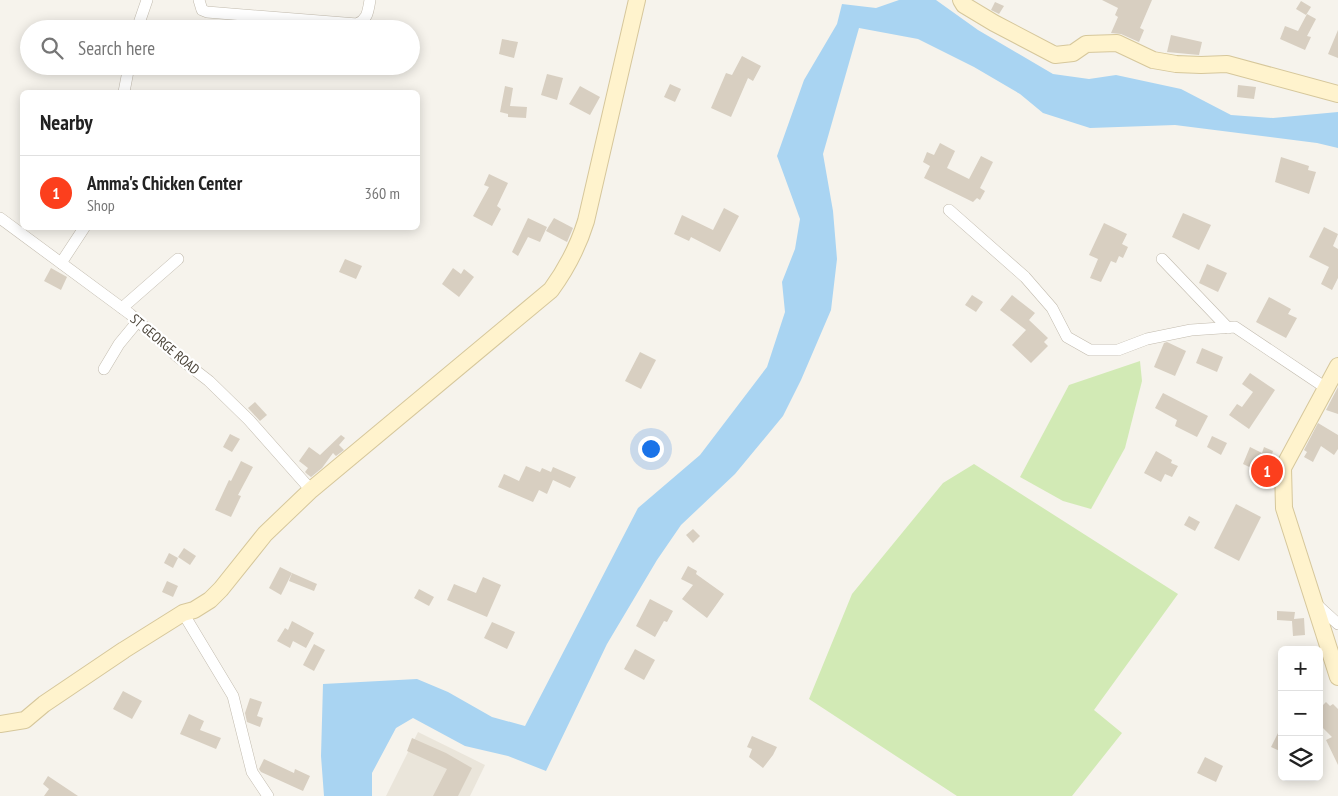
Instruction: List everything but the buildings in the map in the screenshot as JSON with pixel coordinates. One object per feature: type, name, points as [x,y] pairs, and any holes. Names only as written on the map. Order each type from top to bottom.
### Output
[{"type":"main road","points":[[0,724],[25,720],[44,704],[183,613],[194,610],[210,600],[265,534],[311,490],[551,290],[566,270],[576,251],[586,221],[637,0]]},
{"type":"main road","points":[[961,0],[964,5],[994,23],[1054,55],[1073,53],[1086,44],[1117,43],[1154,60],[1176,64],[1227,64],[1338,94]]},
{"type":"main road","points":[[1338,366],[1283,468],[1284,508],[1338,677]]},
{"type":"street","points":[[140,20],[147,0]]},
{"type":"street","points":[[199,0],[202,10],[207,12],[308,20]]},
{"type":"street","points":[[365,20],[370,0]]},
{"type":"street","points":[[124,90],[127,75]]},
{"type":"street","points":[[949,210],[1025,278],[1052,308],[1067,337],[1090,350],[1118,350],[1147,339],[1191,330],[1235,327],[1326,388]]},
{"type":"street","name":"ST GEORGE ROAD","points":[[0,218],[122,308],[209,381],[249,420],[311,490]]},
{"type":"street","points":[[61,263],[83,230]]},
{"type":"street","points":[[122,308],[178,259]]},
{"type":"street","points":[[1162,259],[1228,328]]},
{"type":"street","points":[[104,369],[119,344],[138,321]]},
{"type":"street","points":[[1312,600],[1338,624]]},
{"type":"street","points":[[183,613],[233,696],[252,772],[268,796]]},
{"type":"shaded area","points":[[418,732],[485,765],[470,796],[386,796]]},
{"type":"green space","points":[[1140,361],[1142,381],[1125,448],[1091,509],[1063,501],[1020,477],[1069,385]]},
{"type":"green space","points":[[974,464],[1178,594],[1094,710],[1122,733],[1072,796],[957,796],[809,699],[852,594],[943,483]]},
{"type":"water","points":[[899,0],[936,0],[978,30],[1053,74],[1089,79],[1116,75],[1181,89],[1231,115],[1273,118],[1338,112],[1338,148],[1317,143],[1175,125],[1090,128],[1043,113],[1020,94],[974,67],[918,39],[859,28],[823,154],[833,211],[837,259],[831,310],[801,380],[783,416],[735,474],[681,525],[657,560],[607,644],[546,771],[508,756],[465,746],[413,718],[396,728],[372,773],[372,796],[324,796],[321,756],[323,684],[417,679],[448,692],[492,717],[525,726],[638,508],[700,455],[767,367],[785,312],[782,282],[795,249],[800,219],[777,156],[804,80],[837,24],[842,4],[876,8]]},
{"type":"place","name":"Amma's Chicken Center","points":[[1267,471]]}]
